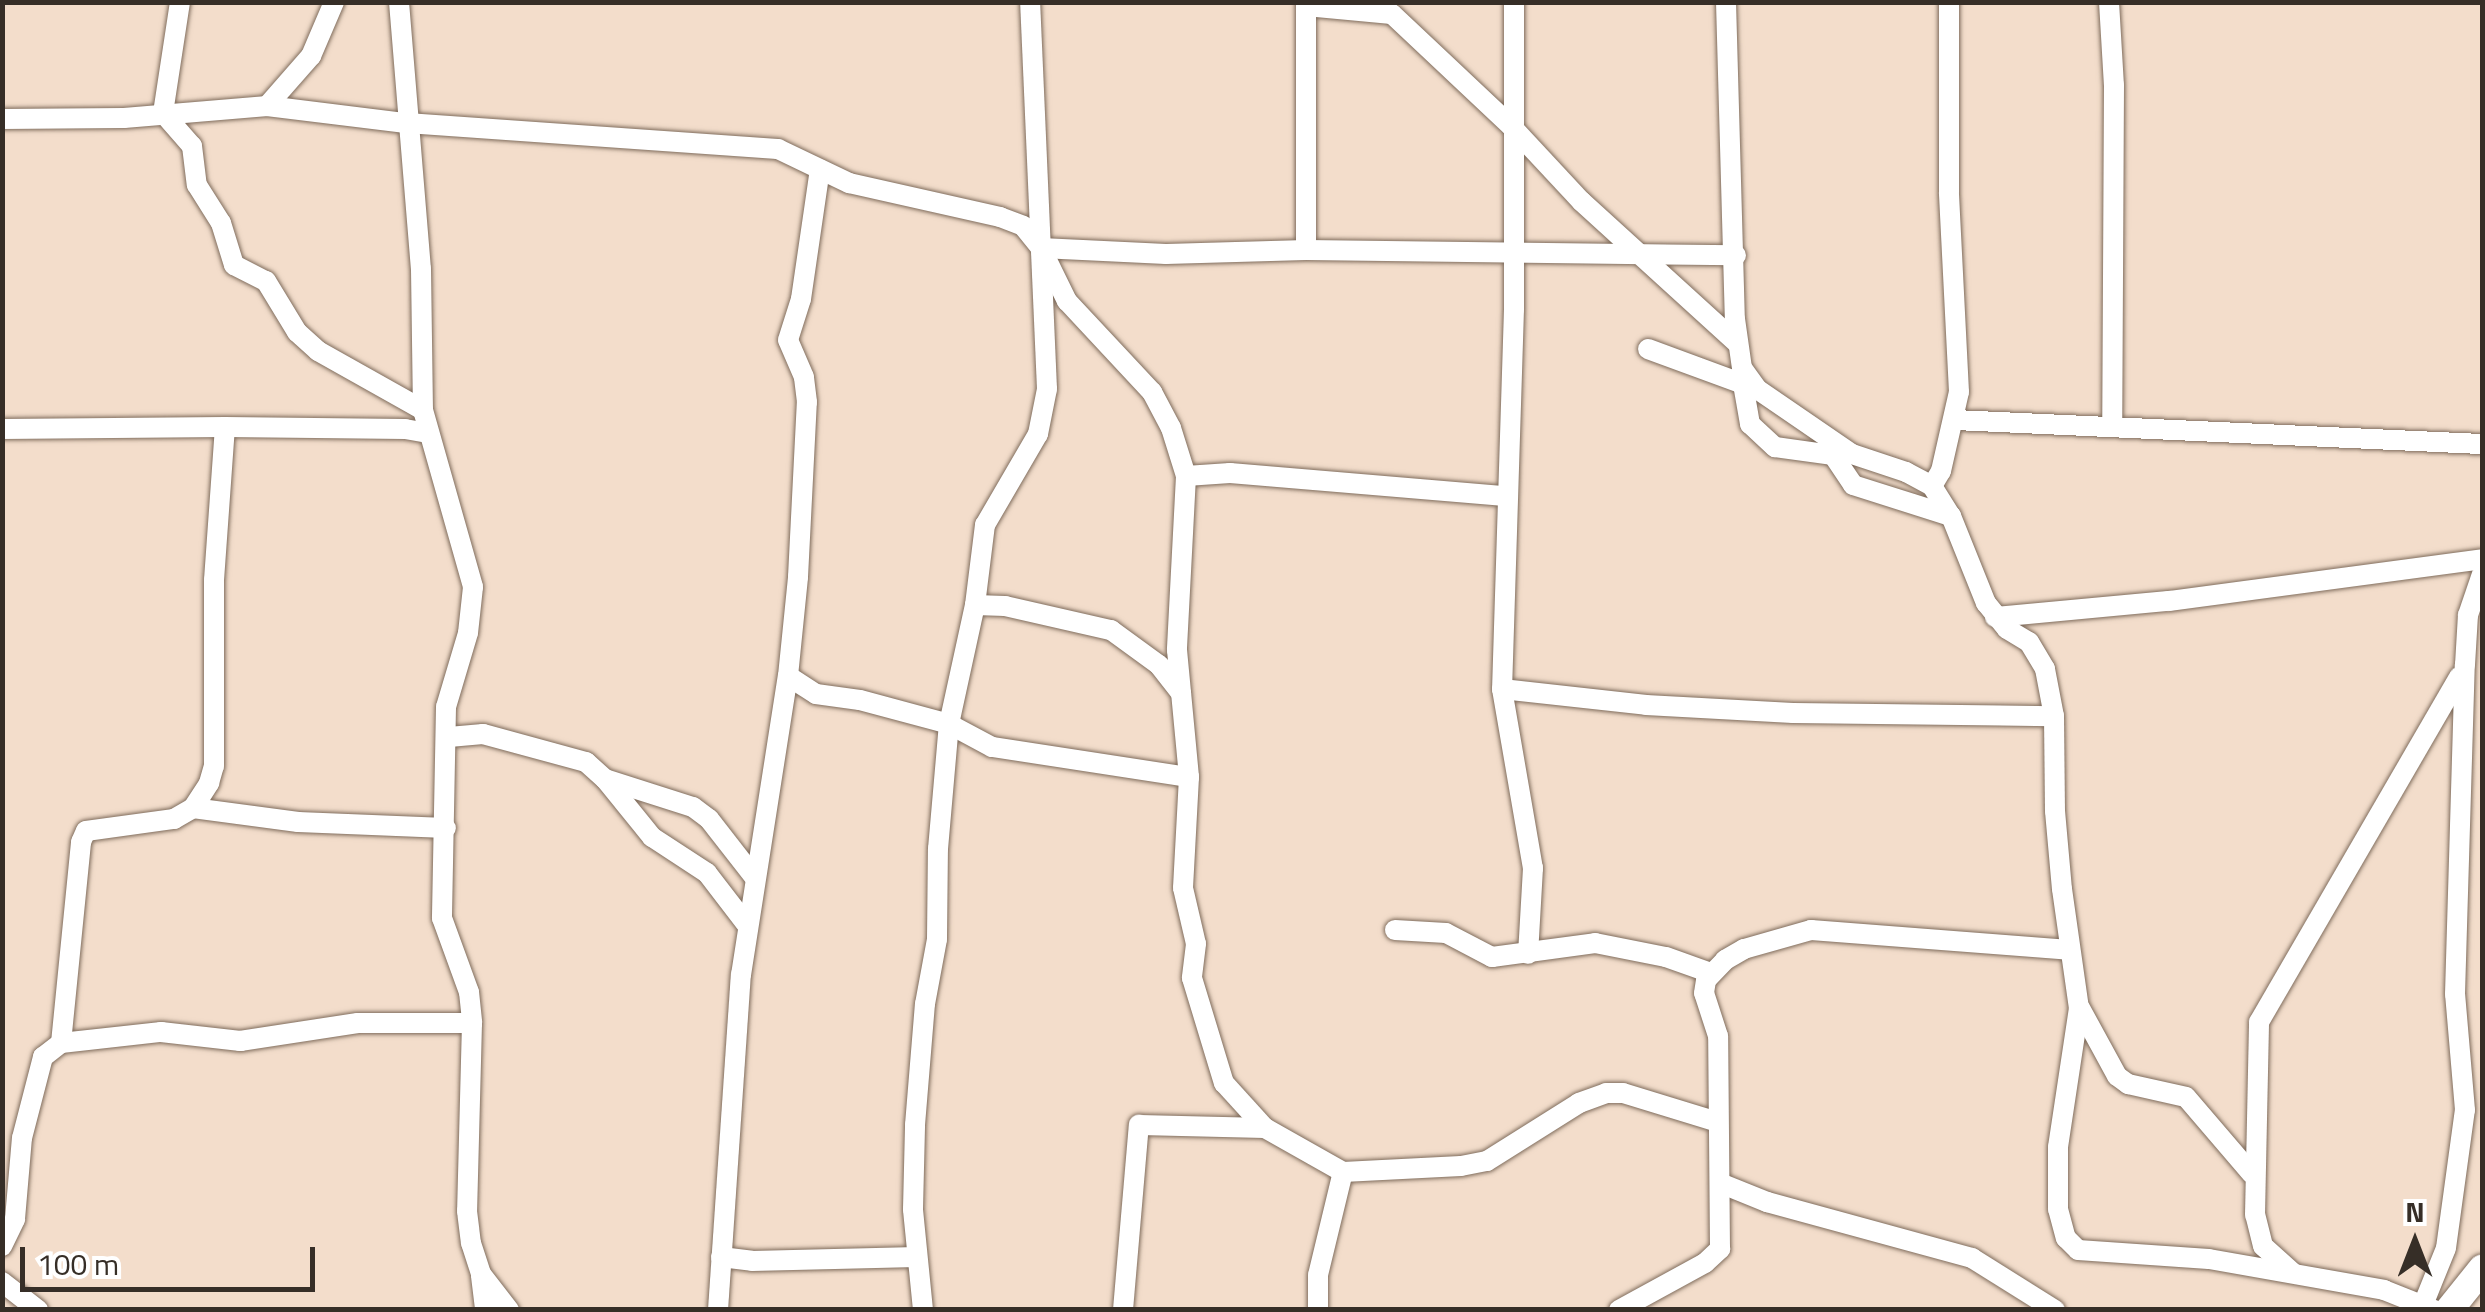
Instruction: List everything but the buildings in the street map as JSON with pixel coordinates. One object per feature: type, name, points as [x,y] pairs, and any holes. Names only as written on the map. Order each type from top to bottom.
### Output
[{"type":"street","points":[[163,113],[180,2]]},
{"type":"street","points":[[267,106],[312,56],[334,2]]},
{"type":"street","points":[[399,2],[421,269],[423,410],[473,587],[468,633],[446,707],[442,918],[468,992],[472,1023],[467,1211],[485,1310]]},
{"type":"street","points":[[923,1310],[917,1257],[915,1126],[925,1004],[937,939],[938,849],[949,724],[974,605],[985,525],[1038,434],[1044,404],[1030,2]]},
{"type":"street","points":[[1514,2],[1514,308],[1502,690],[1533,868],[1528,954]]},
{"type":"street","points":[[1726,2],[1737,343],[1742,368],[1757,389],[1852,454],[1922,478],[1932,486],[1951,516],[1961,548],[1996,617],[2006,629],[2022,635],[2037,652],[2054,716],[2055,811],[2079,1008],[2058,1146],[2058,1209],[2071,1245],[2078,1250],[2210,1259],[2384,1290],[2435,1308]]},
{"type":"street","points":[[1932,486],[1942,472],[1960,392],[1948,192],[1949,2]]},
{"type":"street","points":[[2110,2],[2112,424]]},
{"type":"street","points":[[1306,250],[1306,4],[1386,8],[1639,255],[1737,343]]},
{"type":"street","points":[[2,119],[267,106],[406,123],[778,149],[878,192],[1023,226],[1041,248],[1067,301],[1152,392],[1171,428],[1186,476],[1178,650],[1188,777],[1183,888],[1196,944],[1192,978],[1224,1083],[1264,1128],[1343,1172],[1487,1161],[1580,1103],[1606,1093],[1623,1093],[1718,1122]]},
{"type":"street","points":[[163,113],[192,146],[198,185],[221,222],[234,265],[266,281],[297,332],[318,351],[423,410]]},
{"type":"street","points":[[718,1310],[747,925],[788,676],[807,402],[804,377],[788,340],[802,300],[820,170]]},
{"type":"street","points":[[1041,248],[1166,254],[1306,250],[1736,255]]},
{"type":"street","points":[[1648,349],[1743,384],[1750,424],[1775,447],[1833,456],[1853,486],[1951,516]]},
{"type":"street","points":[[1955,420],[2112,424],[2482,444]]},
{"type":"street","points":[[2,429],[225,427],[405,429],[428,433]]},
{"type":"street","points":[[61,1043],[81,842],[86,830],[154,825],[192,808],[209,783],[214,766],[214,580],[225,427]]},
{"type":"street","points":[[1186,476],[1267,476],[1506,496]]},
{"type":"street","points":[[1996,617],[2168,601],[2482,559]]},
{"type":"street","points":[[2435,1308],[2465,1110],[2456,1041],[2455,994],[2468,616],[2482,574]]},
{"type":"street","points":[[974,605],[1005,606],[1111,630],[1160,665],[1182,694]]},
{"type":"street","points":[[788,676],[816,694],[860,700],[949,724],[992,747],[1188,777]]},
{"type":"street","points":[[2295,1274],[2258,1237],[2252,1174],[2258,1022],[2458,677]]},
{"type":"street","points":[[1502,690],[1646,705],[1794,713],[2054,716]]},
{"type":"street","points":[[448,737],[483,734],[586,762],[652,838],[708,872],[747,925]]},
{"type":"street","points":[[605,780],[693,807],[709,820],[754,878]]},
{"type":"street","points":[[192,808],[252,818],[446,828]]},
{"type":"street","points":[[1395,930],[1446,933],[1492,957],[1595,943],[1666,957],[1711,972]]},
{"type":"street","points":[[1619,1310],[1705,1262],[1720,1248],[1718,1036],[1704,993],[1711,972],[1744,949],[1811,930],[2069,950]]},
{"type":"street","points":[[2079,1008],[2117,1076],[2135,1086],[2186,1097],[2252,1174]]},
{"type":"street","points":[[2,1246],[15,1218],[22,1138],[43,1057],[61,1043],[162,1032],[240,1041],[358,1024],[472,1023]]},
{"type":"street","points":[[1123,1310],[1139,1126],[1264,1128]]},
{"type":"street","points":[[1318,1310],[1318,1275],[1343,1172]]},
{"type":"street","points":[[1720,1183],[1767,1202],[1972,1258],[2055,1310]]},
{"type":"street","points":[[721,1257],[752,1261],[917,1257]]},
{"type":"street","points":[[2435,1308],[2482,1269]]},
{"type":"street","points":[[481,1274],[509,1310]]},
{"type":"street","points":[[2,1282],[38,1310]]}]
